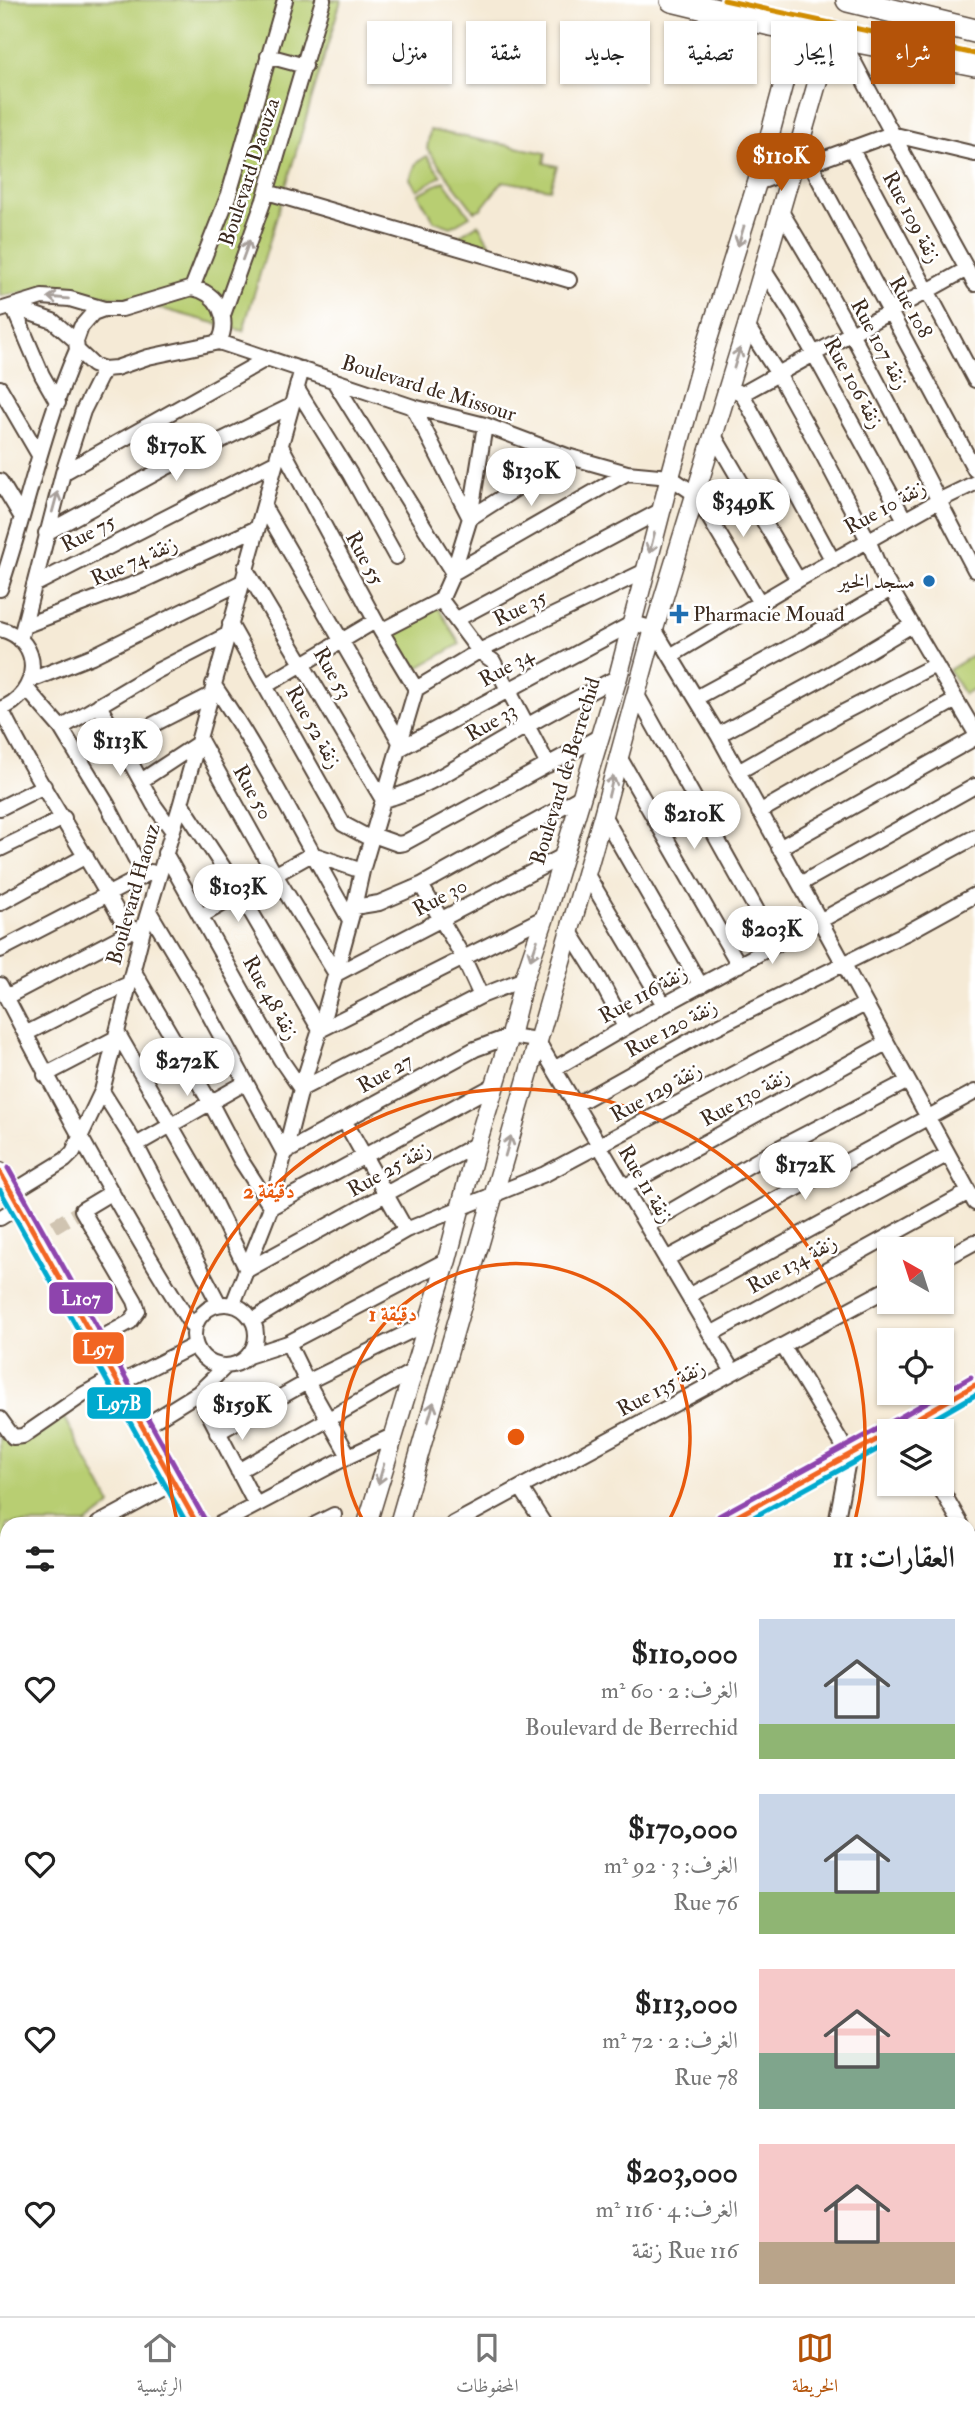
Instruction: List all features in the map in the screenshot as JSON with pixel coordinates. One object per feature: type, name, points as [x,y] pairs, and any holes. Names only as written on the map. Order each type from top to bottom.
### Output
[{"type":"main road","points":[[672,0],[771,23]]},
{"type":"main road","points":[[848,0],[975,32]]},
{"type":"main road","points":[[857,40],[975,64]]},
{"type":"street","name":"Boulevard Daouza","points":[[192,288],[229,194],[285,0]]},
{"type":"street","name":"Boulevard Daouza","points":[[223,315],[267,192],[323,0]]},
{"type":"street","points":[[268,56],[305,65]]},
{"type":"street","points":[[857,73],[975,284]]},
{"type":"street","name":"Boulevard de Berrechid","points":[[368,1517],[447,1260],[524,979],[618,677],[705,349],[757,183],[783,84]]},
{"type":"street","points":[[401,1517],[654,629],[713,434],[735,390],[747,326],[792,170],[820,84]]},
{"type":"street","points":[[757,183],[891,134],[975,154]]},
{"type":"street","name":"Rue 109 زنقة","points":[[850,148],[975,380]]},
{"type":"street","name":"Rue 108","points":[[810,163],[975,470]]},
{"type":"street","points":[[267,192],[569,280]]},
{"type":"street","name":"Rue 107 زنقة","points":[[780,210],[852,334],[940,500],[970,549],[975,570]]},
{"type":"street","name":"Rue 106 زنقة","points":[[763,269],[792,314],[905,520]]},
{"type":"street","points":[[735,390],[778,374],[967,270]]},
{"type":"street","points":[[192,288],[206,293],[216,302],[223,315],[223,334],[219,342],[104,369],[89,362],[53,321],[6,309],[42,297],[70,299],[104,309],[122,309],[192,288]]},
{"type":"street","points":[[6,309],[58,403]]},
{"type":"street","points":[[2,577],[38,455],[76,346],[87,319],[104,309]]},
{"type":"street","points":[[747,326],[778,374],[868,540],[891,589],[975,732]]},
{"type":"street","name":"Boulevard de Missour","points":[[219,342],[413,407],[485,425],[567,456],[627,473],[670,477]]},
{"type":"street","points":[[63,472],[266,359]]},
{"type":"street","points":[[104,369],[83,411],[63,472],[22,633],[31,658],[29,684],[21,698],[1,709],[20,748],[64,818],[128,932]]},
{"type":"street","name":"Boulevard Haouz","points":[[0,1219],[15,1200],[73,1152],[102,1091],[144,926],[302,369]]},
{"type":"street","points":[[334,381],[453,573]]},
{"type":"street","points":[[0,388],[38,455]]},
{"type":"street","points":[[297,388],[350,474],[396,557]]},
{"type":"street","points":[[735,390],[833,561]]},
{"type":"street","points":[[46,533],[163,469],[291,406]]},
{"type":"street","points":[[413,407],[470,518]]},
{"type":"street","points":[[267,685],[342,643],[441,600],[453,573],[470,518],[485,425]]},
{"type":"street","points":[[713,434],[798,580]]},
{"type":"street","name":"Rue 55","points":[[281,446],[378,626],[416,689]]},
{"type":"street","points":[[470,518],[567,456]]},
{"type":"street","name":"Rue 75","points":[[34,585],[275,462]]},
{"type":"street","points":[[453,573],[627,473]]},
{"type":"street","points":[[670,477],[695,494],[760,603]]},
{"type":"street","points":[[0,481],[21,516]]},
{"type":"street","name":"Rue 10 زنقة","points":[[672,655],[868,540],[975,483]]},
{"type":"street","points":[[264,507],[400,745]]},
{"type":"street","points":[[457,619],[660,511]]},
{"type":"street","name":"Rue 74 زنقة","points":[[22,633],[257,528]]},
{"type":"street","name":"Rue 35","points":[[416,689],[479,651],[645,571]]},
{"type":"street","points":[[29,684],[92,656],[244,575]]},
{"type":"street","name":"Rue 53","points":[[244,575],[304,664],[383,800]]},
{"type":"street","points":[[696,698],[891,589]]},
{"type":"street","points":[[441,600],[479,651],[493,661],[548,765]]},
{"type":"street","points":[[633,623],[654,629],[672,655],[973,1200]]},
{"type":"street","name":"Rue 34","points":[[400,745],[508,691],[633,623]]},
{"type":"street","points":[[718,735],[912,625]]},
{"type":"street","points":[[0,629],[22,633]]},
{"type":"street","points":[[61,729],[229,629]]},
{"type":"street","name":"Rue 52 زنقة","points":[[229,629],[267,685],[343,824],[372,837]]},
{"type":"street","points":[[738,772],[839,714],[935,665]]},
{"type":"street","name":"Rue 33","points":[[383,800],[403,795],[432,781],[527,725],[618,677]]},
{"type":"street","points":[[29,684],[61,729],[107,804],[144,875]]},
{"type":"street","points":[[194,1329],[201,1314],[226,1304],[247,1270],[271,1207],[362,871],[416,689]]},
{"type":"street","points":[[121,741],[212,690],[246,732],[312,854],[352,914]]},
{"type":"street","points":[[637,695],[776,945]]},
{"type":"street","points":[[760,812],[956,700]]},
{"type":"street","points":[[99,705],[154,805],[172,830]]},
{"type":"street","points":[[372,837],[398,844],[414,837],[597,738]]},
{"type":"street","points":[[779,848],[975,738]]},
{"type":"street","points":[[141,781],[198,741]]},
{"type":"street","name":"Rue 50","points":[[198,741],[336,974]]},
{"type":"street","points":[[618,755],[739,965]]},
{"type":"street","points":[[0,808],[44,786]]},
{"type":"street","points":[[800,884],[975,786]]},
{"type":"street","points":[[352,914],[421,885],[580,797]]},
{"type":"street","points":[[181,803],[240,893],[320,1030]]},
{"type":"street","points":[[603,815],[701,986]]},
{"type":"street","points":[[0,849],[64,818]]},
{"type":"street","name":"Rue 116 زنقة","points":[[554,1069],[664,1005],[975,836]]},
{"type":"street","name":"Rue 48 زنقة","points":[[165,853],[281,1060],[301,1089]]},
{"type":"street","points":[[201,916],[312,854],[362,871]]},
{"type":"street","points":[[0,903],[86,856]]},
{"type":"street","name":"Rue 30","points":[[336,974],[563,856]]},
{"type":"street","points":[[0,950],[161,868]]},
{"type":"street","points":[[586,873],[627,938],[664,1005]]},
{"type":"street","points":[[421,885],[463,957],[481,996]]},
{"type":"street","name":"Rue 120 زنقة","points":[[575,1105],[702,1034],[974,898]]},
{"type":"street","points":[[149,911],[197,992],[284,1153]]},
{"type":"street","points":[[320,1030],[545,917]]},
{"type":"street","points":[[144,926],[3,991],[46,1075],[112,1192],[194,1329],[195,1345],[205,1359],[226,1366],[288,1343],[447,1260]]},
{"type":"street","points":[[569,930],[625,1027]]},
{"type":"street","points":[[25,1034],[131,977],[210,1102],[240,1159],[271,1207]]},
{"type":"street","points":[[301,1089],[481,996],[524,979]]},
{"type":"street","name":"Rue 129 زنقة","points":[[253,1320],[406,1230],[545,1174],[865,1004]]},
{"type":"street","points":[[46,1075],[117,1035],[207,1188],[247,1270]]},
{"type":"street","points":[[510,1036],[537,1040]]},
{"type":"street","name":"Rue 27","points":[[284,1153],[446,1064],[510,1036]]},
{"type":"street","name":"Rue 11 زنقة","points":[[537,1040],[733,1373]]},
{"type":"street","name":"Rue 130 زنقة","points":[[624,1187],[886,1043]]},
{"type":"street","points":[[647,1226],[777,1149],[908,1080]]},
{"type":"street","points":[[136,1145],[245,1083]]},
{"type":"street","points":[[271,1207],[493,1086]]},
{"type":"street","points":[[102,1091],[136,1145],[226,1304],[245,1310],[253,1320],[257,1337],[248,1356]]},
{"type":"street","points":[[666,1259],[975,1092]]},
{"type":"street","points":[[344,1120],[406,1230]]},
{"type":"street","name":"Rue 25 زنقة","points":[[247,1270],[477,1144]]},
{"type":"street","points":[[688,1296],[948,1154]]},
{"type":"street","points":[[0,1172],[193,1517]]},
{"type":"street","points":[[94,1342],[130,1322],[138,1311],[135,1301],[82,1210],[112,1192]]},
{"type":"street","name":"Rue 134 زنقة","points":[[711,1334],[973,1200]]},
{"type":"street","points":[[954,1253],[975,1242]]},
{"type":"street","name":"Rue 135 زنقة","points":[[475,1517],[521,1488],[877,1295]]},
{"type":"street","points":[[217,1433],[307,1382],[429,1322]]},
{"type":"street","points":[[288,1343],[349,1456]]},
{"type":"street","points":[[0,1419],[13,1437],[23,1436],[84,1394],[195,1345]]},
{"type":"street","points":[[783,1346],[849,1455],[837,1517]]},
{"type":"street","points":[[144,1427],[198,1393],[226,1366]]},
{"type":"street","points":[[237,1471],[411,1373]]},
{"type":"street","points":[[917,1419],[975,1385]]},
{"type":"street","points":[[198,1393],[256,1505]]},
{"type":"street","points":[[233,1517],[392,1436]]},
{"type":"street","points":[[736,1517],[877,1441]]},
{"type":"street","points":[[111,1517],[174,1483]]},
{"type":"street","points":[[521,1488],[540,1517]]},
{"type":"street","points":[[945,1496],[957,1517]]},
{"type":"green space","points":[[0,0],[341,0],[243,331],[123,298],[44,289],[0,296]]},
{"type":"green space","points":[[430,130],[546,153],[544,163],[557,166],[550,189],[503,181],[481,209],[474,211],[427,149]]},
{"type":"green space","points":[[427,156],[441,176],[417,190],[410,179],[416,163]]},
{"type":"green space","points":[[444,181],[470,216],[451,227],[434,221],[418,194]]},
{"type":"green space","points":[[478,224],[491,246],[457,237]]},
{"type":"green space","points":[[436,604],[460,644],[409,673],[386,631]]},
{"type":"green space","points":[[975,654],[975,688],[964,694],[949,670]]},
{"type":"green space","points":[[62,1414],[111,1505],[95,1517],[0,1517],[0,1415],[16,1441]]},
{"type":"tunnel","points":[[36,1237],[82,1210]]},
{"type":"transit line","points":[[724,0],[975,54]]},
{"type":"transit line","name":"L107","points":[[8,1168],[203,1517]]},
{"type":"transit line","name":"L97","points":[[0,1172],[193,1517]]},
{"type":"transit line","name":"L97B","points":[[0,1190],[183,1517]]},
{"type":"transit line","name":"L107","points":[[897,1419],[971,1377]]},
{"type":"transit line","name":"L97","points":[[916,1419],[975,1385]]},
{"type":"transit line","name":"L97B","points":[[933,1419],[975,1395]]},
{"type":"transit line","name":"L107","points":[[719,1516],[877,1429]]},
{"type":"transit line","name":"L97","points":[[736,1517],[877,1440]]},
{"type":"transit line","name":"L97B","points":[[754,1517],[877,1450]]},
{"type":"place","name":"مسجد الخير","points":[[929,581]]},
{"type":"place","name":"Pharmacie Mouad","points":[[679,614]]}]
